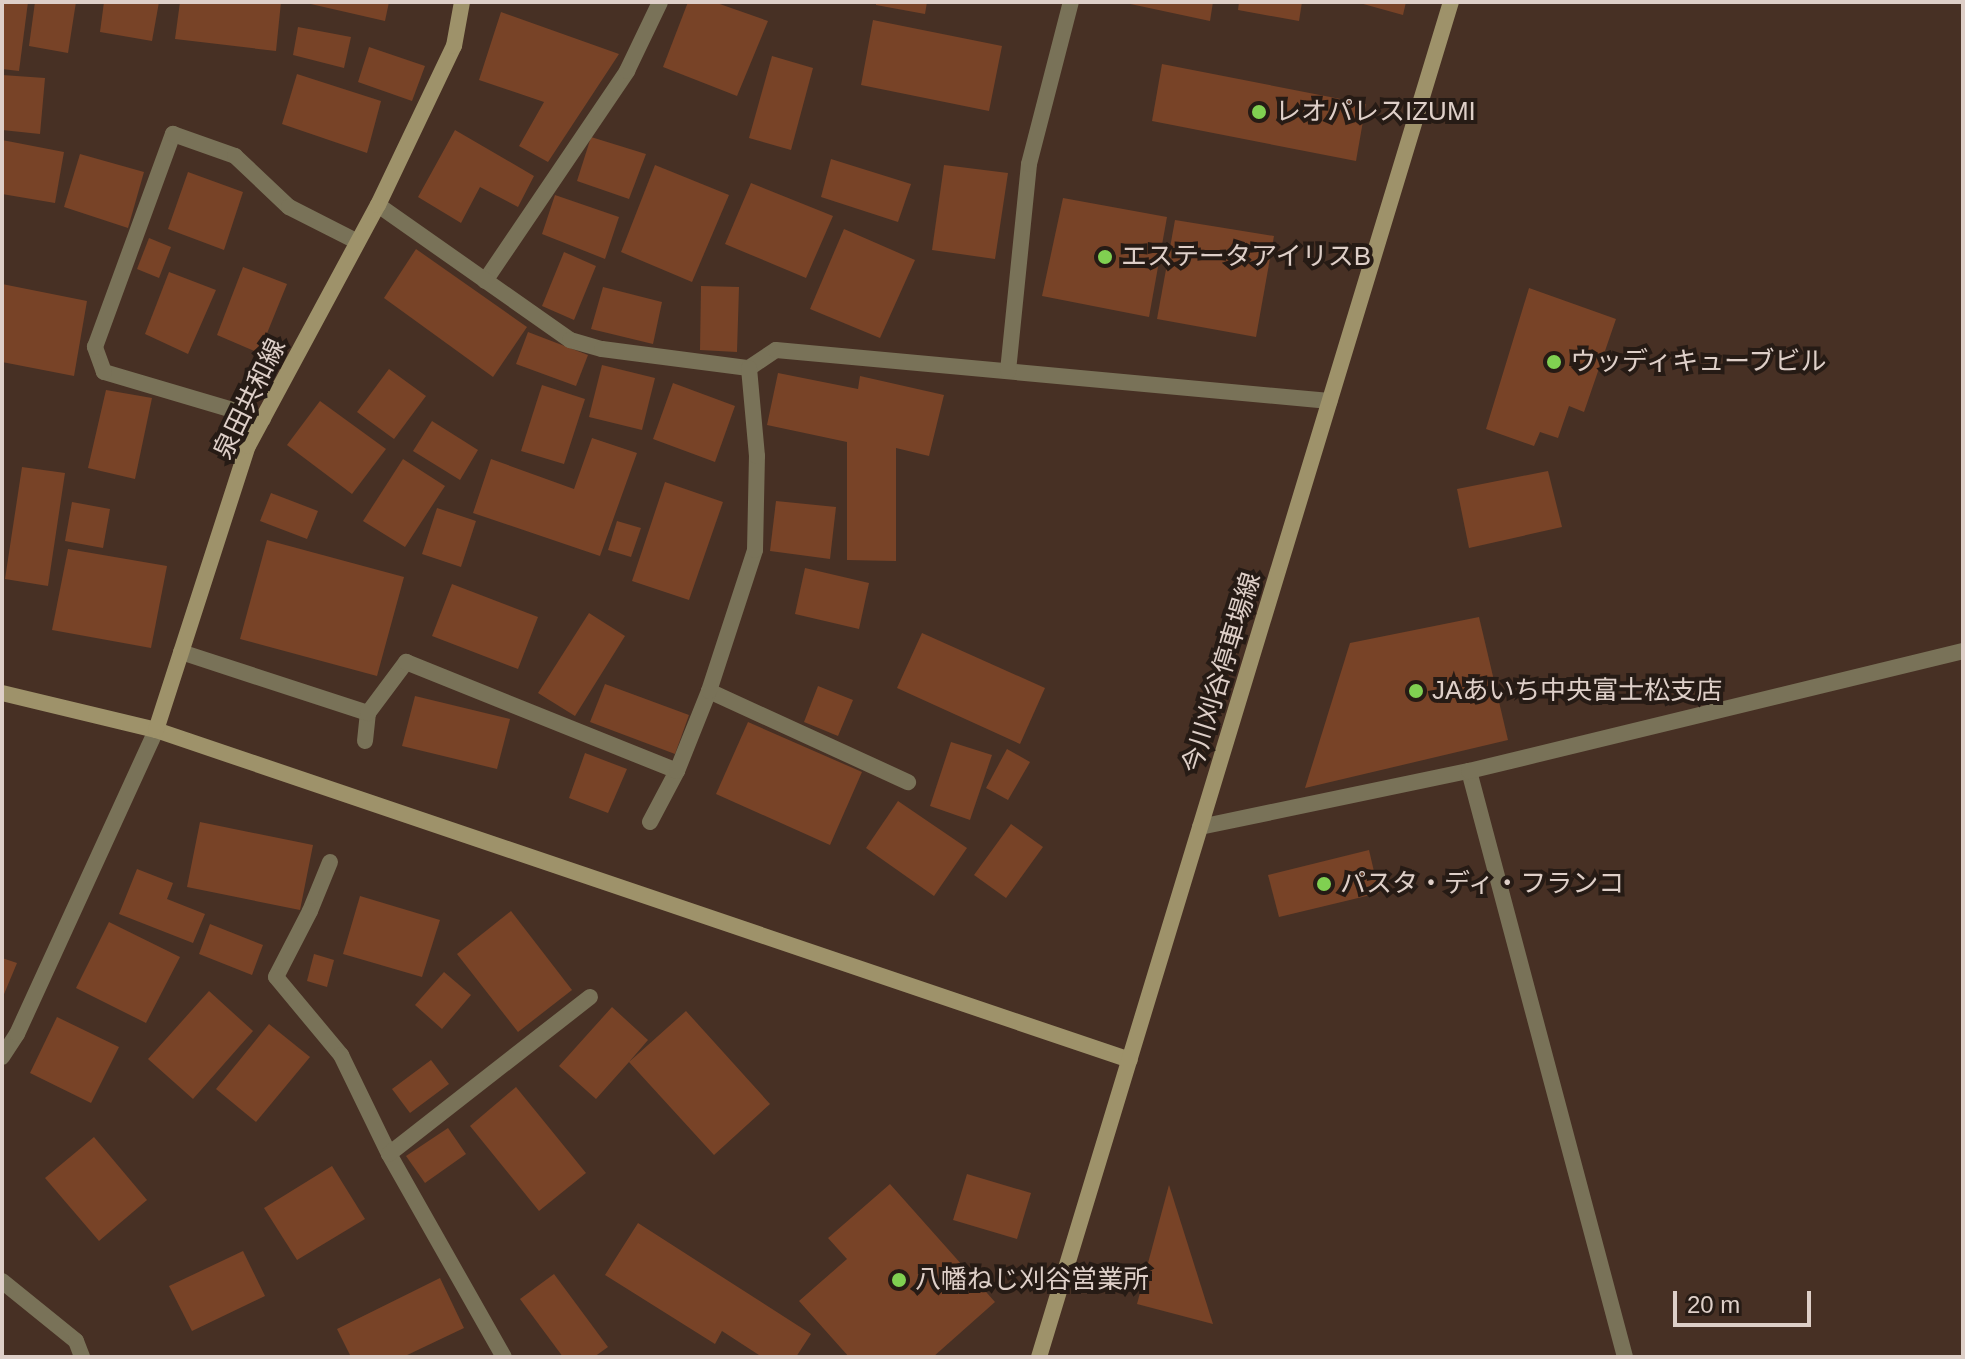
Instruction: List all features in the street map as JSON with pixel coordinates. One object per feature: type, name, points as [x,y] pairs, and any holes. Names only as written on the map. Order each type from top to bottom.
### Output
[{"type":"main road","name":"泉田共和線","points":[[156,730],[248,446],[378,205],[454,46],[462,2]]},
{"type":"main road","name":"今川刈谷停車場線","points":[[1039,1357],[1451,2]]},
{"type":"main road","points":[[2,693],[156,730],[1130,1060]]},
{"type":"street","points":[[485,281],[627,71],[660,2]]},
{"type":"street","points":[[1008,371],[1029,164],[1071,2]]},
{"type":"street","points":[[263,419],[104,372],[95,347],[173,134],[235,156],[289,207],[358,242]]},
{"type":"street","points":[[378,205],[570,340],[602,349],[749,368],[776,350],[1330,401]]},
{"type":"street","points":[[650,822],[677,771],[709,691],[755,550],[757,456],[749,368]]},
{"type":"street","points":[[1200,827],[1469,771],[1963,651]]},
{"type":"street","points":[[181,652],[368,713]]},
{"type":"street","points":[[365,741],[368,713],[406,662],[677,771]]},
{"type":"street","points":[[709,691],[908,782]]},
{"type":"street","points":[[2,1057],[17,1034],[156,730]]},
{"type":"street","points":[[1469,771],[1625,1357]]},
{"type":"street","points":[[330,862],[310,911],[276,977],[341,1055],[389,1154],[504,1357]]},
{"type":"street","points":[[389,1154],[590,997]]},
{"type":"street","points":[[2,1281],[76,1341],[82,1357]]},
{"type":"building","points":[[2,2],[28,2],[19,71],[2,69]]},
{"type":"building","points":[[35,2],[76,2],[68,53],[29,46]]},
{"type":"building","points":[[104,2],[159,2],[152,41],[100,32]]},
{"type":"building","points":[[180,2],[281,2],[276,51],[175,39]]},
{"type":"building","points":[[302,2],[389,2],[385,21]]},
{"type":"building","points":[[688,2],[714,2],[768,21],[737,96],[663,67]]},
{"type":"building","points":[[876,2],[927,2],[925,14],[876,5]]},
{"type":"building","points":[[1121,2],[1213,2],[1210,21]]},
{"type":"building","points":[[1239,2],[1302,2],[1299,21],[1238,10]]},
{"type":"building","points":[[1356,2],[1406,2],[1403,15]]},
{"type":"building","points":[[501,12],[619,54],[548,162],[519,146],[544,102],[479,80]]},
{"type":"building","points":[[873,20],[1002,46],[989,111],[861,85]]},
{"type":"building","points":[[298,27],[351,37],[344,68],[293,55]]},
{"type":"building","points":[[369,47],[425,66],[412,101],[358,82]]},
{"type":"building","points":[[772,56],[813,68],[791,150],[749,138]]},
{"type":"building","name":"レオパレスIZUMI","points":[[1162,64],[1366,104],[1356,161],[1152,121]]},
{"type":"building","points":[[297,74],[381,101],[367,153],[282,124]]},
{"type":"building","points":[[2,75],[45,78],[40,134],[2,130]]},
{"type":"building","points":[[455,130],[534,176],[518,207],[480,187],[461,223],[418,197]]},
{"type":"building","points":[[591,137],[646,154],[629,199],[577,181]]},
{"type":"building","points":[[2,140],[64,152],[55,203],[2,194]]},
{"type":"building","points":[[80,154],[144,172],[128,228],[64,207]]},
{"type":"building","points":[[831,159],[911,184],[898,222],[821,197]]},
{"type":"building","points":[[655,165],[729,195],[692,282],[621,252]]},
{"type":"building","points":[[944,165],[1008,173],[995,259],[932,250]]},
{"type":"building","points":[[188,172],[243,192],[224,250],[168,229]]},
{"type":"building","points":[[751,183],[833,216],[806,278],[725,244]]},
{"type":"building","points":[[555,195],[619,217],[605,259],[542,234]]},
{"type":"building","name":"エステータアイリスB","points":[[1063,198],[1167,217],[1149,317],[1042,296]]},
{"type":"building","points":[[1175,220],[1274,236],[1256,337],[1157,319]]},
{"type":"building","points":[[844,229],[915,260],[880,338],[810,309]]},
{"type":"building","points":[[149,238],[171,247],[159,278],[137,269]]},
{"type":"building","points":[[416,249],[527,327],[493,377],[384,298]]},
{"type":"building","points":[[564,252],[596,266],[574,320],[542,306]]},
{"type":"building","points":[[243,267],[287,284],[259,353],[217,335]]},
{"type":"building","points":[[169,272],[216,290],[188,354],[145,334]]},
{"type":"building","points":[[2,284],[87,301],[74,376],[2,362]]},
{"type":"building","points":[[701,286],[739,287],[737,352],[700,350]]},
{"type":"building","points":[[603,287],[662,302],[653,344],[591,329]]},
{"type":"building","name":"ウッディキューブビル","points":[[1529,288],[1616,319],[1584,412],[1569,406],[1558,438],[1540,432],[1534,446],[1486,429]]},
{"type":"building","points":[[528,332],[588,355],[576,386],[516,364]]},
{"type":"building","points":[[602,365],[655,378],[642,430],[589,417]]},
{"type":"building","points":[[389,369],[426,396],[394,439],[357,412]]},
{"type":"building","points":[[778,373],[858,389],[860,376],[944,395],[929,456],[896,448],[896,561],[847,560],[847,442],[767,425]]},
{"type":"building","points":[[673,383],[735,406],[715,462],[653,439]]},
{"type":"building","points":[[542,385],[585,399],[564,464],[521,451]]},
{"type":"building","points":[[106,390],[152,398],[135,479],[88,468]]},
{"type":"building","points":[[320,401],[386,449],[352,494],[287,445]]},
{"type":"building","points":[[432,421],[478,450],[460,480],[413,451]]},
{"type":"building","points":[[592,438],[637,453],[600,556],[473,513],[491,459],[574,489]]},
{"type":"building","points":[[403,459],[445,486],[405,547],[363,521]]},
{"type":"building","points":[[22,467],[65,473],[48,586],[5,579]]},
{"type":"building","points":[[1548,471],[1562,527],[1469,548],[1457,489]]},
{"type":"building","points":[[665,482],[723,502],[689,600],[632,581]]},
{"type":"building","points":[[271,493],[318,511],[307,539],[260,521]]},
{"type":"building","points":[[776,501],[836,507],[830,559],[770,551]]},
{"type":"building","points":[[72,502],[110,509],[103,548],[65,541]]},
{"type":"building","points":[[437,508],[476,521],[461,567],[422,554]]},
{"type":"building","points":[[617,521],[641,528],[631,557],[608,550]]},
{"type":"building","points":[[267,540],[404,577],[377,676],[240,639]]},
{"type":"building","points":[[68,549],[167,566],[151,648],[52,630]]},
{"type":"building","points":[[805,568],[869,583],[859,629],[795,614]]},
{"type":"building","points":[[452,584],[538,617],[518,669],[432,636]]},
{"type":"building","points":[[589,613],[625,636],[575,716],[538,693]]},
{"type":"building","name":"JAあいち中央富士松支店","points":[[1479,617],[1508,740],[1305,788],[1350,643]]},
{"type":"building","points":[[922,633],[1045,688],[1020,744],[897,688]]},
{"type":"building","points":[[605,684],[689,715],[675,754],[590,722]]},
{"type":"building","points":[[818,686],[853,700],[838,736],[804,722]]},
{"type":"building","points":[[415,696],[510,719],[497,769],[402,746]]},
{"type":"building","points":[[748,722],[862,772],[830,845],[716,794]]},
{"type":"building","points":[[951,742],[992,755],[970,820],[930,806]]},
{"type":"building","points":[[1007,749],[1030,762],[1008,800],[986,788]]},
{"type":"building","points":[[585,753],[627,769],[608,813],[569,798]]},
{"type":"building","points":[[898,801],[967,848],[934,896],[866,848]]},
{"type":"building","points":[[200,822],[313,845],[300,910],[187,887]]},
{"type":"building","points":[[1011,824],[1043,847],[1006,898],[974,875]]},
{"type":"building","name":"パスタ・ディ・フランコ","points":[[1369,850],[1379,893],[1279,917],[1268,875]]},
{"type":"building","points":[[137,869],[173,883],[167,899],[205,914],[193,943],[119,914]]},
{"type":"building","points":[[360,896],[440,920],[422,977],[343,954]]},
{"type":"building","points":[[511,911],[572,990],[518,1032],[457,954]]},
{"type":"building","points":[[109,922],[180,957],[146,1023],[76,988]]},
{"type":"building","points":[[210,924],[263,945],[252,975],[199,954]]},
{"type":"building","points":[[314,954],[334,960],[327,987],[307,981]]},
{"type":"building","points":[[2,958],[17,963],[2,999]]},
{"type":"building","points":[[444,972],[471,995],[442,1029],[415,1005]]},
{"type":"building","points":[[209,991],[253,1031],[193,1099],[148,1059]]},
{"type":"building","points":[[612,1007],[648,1040],[596,1099],[559,1066]]},
{"type":"building","points":[[686,1011],[770,1104],[714,1155],[629,1062]]},
{"type":"building","points":[[57,1017],[119,1047],[91,1103],[30,1073]]},
{"type":"building","points":[[269,1024],[310,1057],[256,1122],[216,1089]]},
{"type":"building","points":[[431,1060],[449,1084],[410,1113],[392,1089]]},
{"type":"building","points":[[516,1087],[586,1173],[539,1211],[470,1126]]},
{"type":"building","points":[[448,1128],[466,1154],[425,1183],[406,1156]]},
{"type":"building","points":[[94,1137],[147,1200],[99,1241],[45,1178]]},
{"type":"building","points":[[332,1166],[365,1219],[297,1260],[264,1208]]},
{"type":"building","points":[[967,1174],[1031,1193],[1017,1239],[953,1220]]},
{"type":"building","name":"八幡ねじ刈谷営業所","points":[[890,1184],[995,1302],[933,1357],[849,1357],[799,1301],[847,1259],[828,1238]]},
{"type":"building","points":[[1169,1185],[1213,1324],[1137,1304]]},
{"type":"building","points":[[638,1223],[811,1334],[796,1357],[762,1357],[722,1331],[715,1344],[605,1275]]},
{"type":"building","points":[[243,1251],[265,1296],[192,1331],[169,1286]]},
{"type":"building","points":[[554,1274],[608,1347],[594,1357],[563,1357],[520,1299]]},
{"type":"building","points":[[440,1278],[464,1328],[403,1357],[351,1357],[337,1329]]},
{"type":"place","name":"レオパレスIZUMI","points":[[1259,112]]},
{"type":"place","name":"エステータアイリスB","points":[[1105,257]]},
{"type":"place","name":"ウッディキューブビル","points":[[1554,362]]},
{"type":"place","name":"JAあいち中央富士松支店","points":[[1416,691]]},
{"type":"place","name":"パスタ・ディ・フランコ","points":[[1324,884]]},
{"type":"place","name":"八幡ねじ刈谷営業所","points":[[899,1280]]}]
